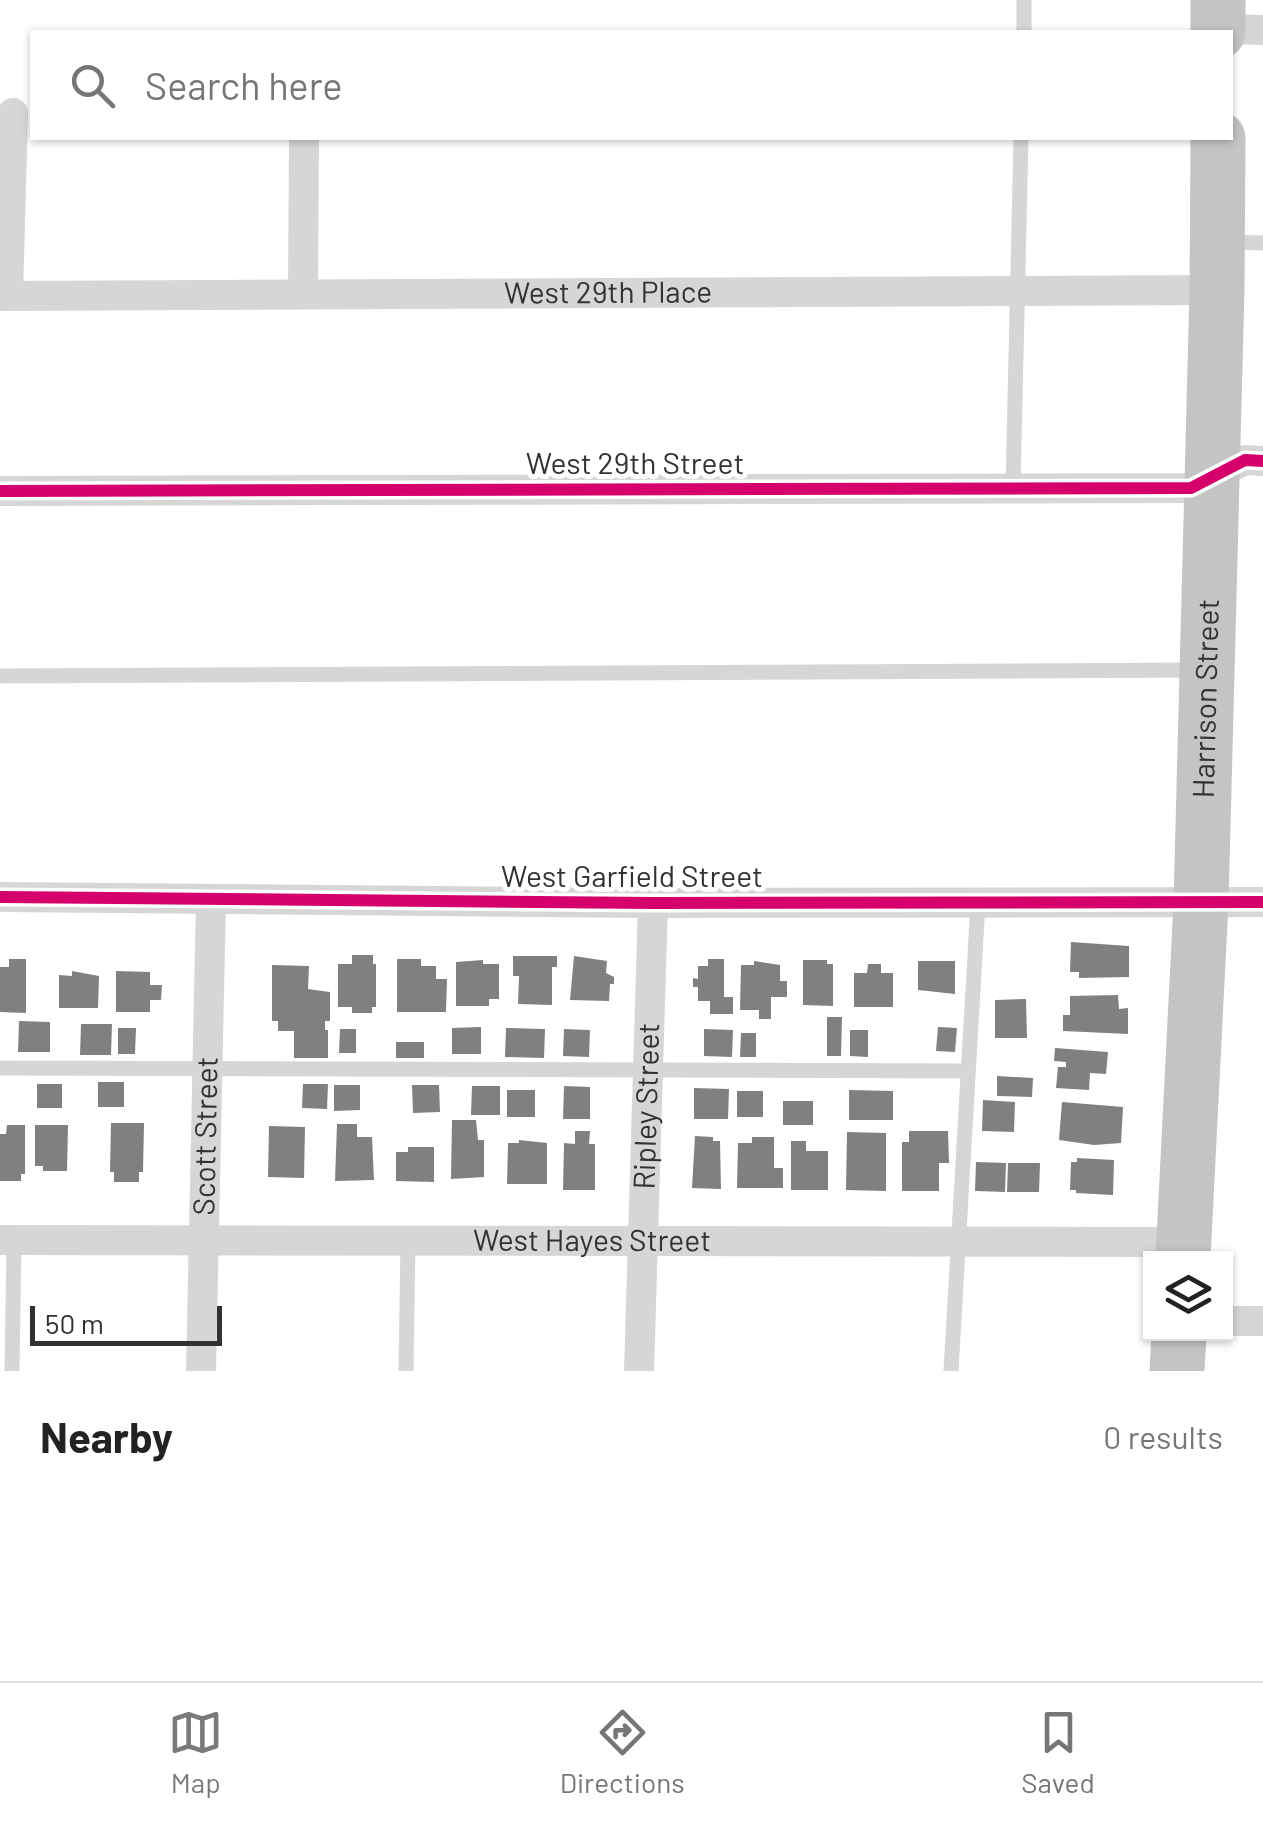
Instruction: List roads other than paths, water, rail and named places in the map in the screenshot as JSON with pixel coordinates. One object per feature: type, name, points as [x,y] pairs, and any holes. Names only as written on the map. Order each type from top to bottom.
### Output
[{"type":"highway","name":"Harrison Street","points":[[1184,1250],[1202,902],[1212,480],[1233,258],[1218,140]]},
{"type":"highway","points":[[1178,1371],[1180,1341]]},
{"type":"street","points":[[4,296],[15,112]]},
{"type":"street","points":[[303,292],[304,140]]},
{"type":"street","name":"West 29th Place","points":[[4,296],[1016,291],[1233,258]]},
{"type":"street","name":"West 29th Street","points":[[0,491],[1191,488],[1245,460],[1263,461]]},
{"type":"street","name":"West Garfield Street","points":[[0,898],[1263,902]]},
{"type":"street","name":"Scott Street","points":[[201,1371],[211,900]]},
{"type":"street","name":"Ripley Street","points":[[639,1371],[653,903]]},
{"type":"street","name":"West Hayes Street","points":[[7,1240],[958,1243],[1184,1250]]},
{"type":"street","points":[[1233,1320],[1263,1321]]},
{"type":"lane","points":[[1024,0],[1024,30]]},
{"type":"lane","points":[[1013,488],[1021,140]]},
{"type":"lane","points":[[0,676],[1208,670]]},
{"type":"lane","points":[[951,1371],[978,903]]},
{"type":"lane","points":[[0,1068],[968,1071]]},
{"type":"lane","points":[[7,1240],[12,1371]]},
{"type":"lane","points":[[406,1371],[408,1241]]}]
